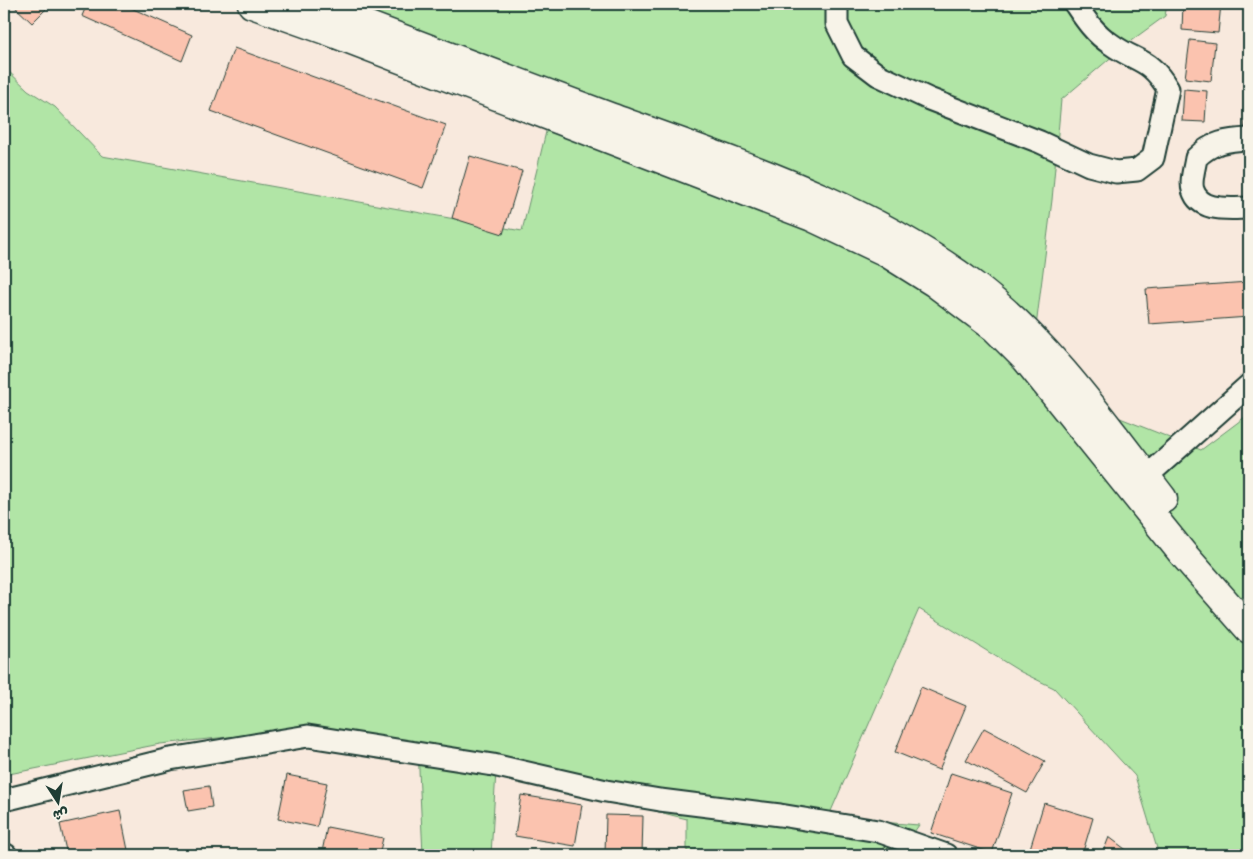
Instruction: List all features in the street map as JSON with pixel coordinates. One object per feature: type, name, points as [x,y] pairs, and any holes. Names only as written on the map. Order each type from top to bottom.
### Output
[{"type":"highway","points":[[252,4],[328,31],[812,217],[884,251],[928,279],[995,328],[1026,359],[1183,554],[1249,629]]},
{"type":"highway","points":[[311,4],[756,170],[851,211],[918,249],[976,287],[1040,344],[1249,608]]},
{"type":"street","points":[[837,4],[837,24],[853,56],[878,75],[930,99],[1040,142],[1089,165],[1116,172],[1137,170],[1153,158],[1168,89],[1150,65],[1111,45],[1091,28],[1075,4]]},
{"type":"street","points":[[1249,140],[1222,141],[1206,148],[1196,158],[1192,189],[1200,201],[1213,208],[1249,208]]},
{"type":"street","points":[[1146,477],[1246,390]]},
{"type":"street","points":[[4,800],[170,759],[308,736],[493,765],[651,799],[780,815],[878,831],[946,855]]},
{"type":"green space","points":[[256,4],[1167,4],[1165,16],[1128,43],[1061,100],[1052,200],[1029,382],[1201,450],[1249,414],[1249,855],[1159,855],[1135,776],[1054,688],[1021,672],[919,609],[828,818],[919,825],[898,855],[687,855],[687,819],[496,771],[491,855],[423,855],[418,748],[306,729],[160,744],[4,775],[4,67],[28,90],[55,107],[102,156],[522,231],[552,107]]},
{"type":"building","points":[[12,4],[51,4],[32,23]]},
{"type":"building","points":[[87,4],[122,4],[192,35],[182,61],[82,16]]},
{"type":"building","points":[[1183,4],[1221,4],[1218,33],[1182,30]]},
{"type":"building","points":[[1190,40],[1215,43],[1211,81],[1185,78]]},
{"type":"building","points":[[234,48],[446,125],[423,188],[211,111]]},
{"type":"building","points":[[1184,89],[1207,91],[1205,122],[1182,121]]},
{"type":"building","points":[[1245,120],[1249,120],[1249,136],[1244,135]]},
{"type":"building","points":[[470,156],[522,171],[503,234],[452,218]]},
{"type":"building","points":[[1249,282],[1249,317],[1149,324],[1146,289]]},
{"type":"building","points":[[921,687],[966,706],[939,770],[895,752]]},
{"type":"building","points":[[984,728],[1045,761],[1027,793],[966,760]]},
{"type":"building","points":[[951,773],[1012,793],[992,853],[931,833]]},
{"type":"building","points":[[287,775],[327,783],[317,827],[278,819]]},
{"type":"building","points":[[209,786],[212,807],[188,811],[184,790]]},
{"type":"building","points":[[521,795],[582,805],[575,846],[515,836]]},
{"type":"building","points":[[1044,803],[1093,818],[1082,855],[1028,855]]},
{"type":"building","points":[[120,811],[129,855],[67,855],[60,824]]},
{"type":"building","points":[[606,815],[643,816],[642,855],[605,855]]},
{"type":"building","points":[[327,827],[383,838],[379,855],[339,855],[322,852]]},
{"type":"building","points":[[1109,837],[1133,855],[1102,855]]}]
